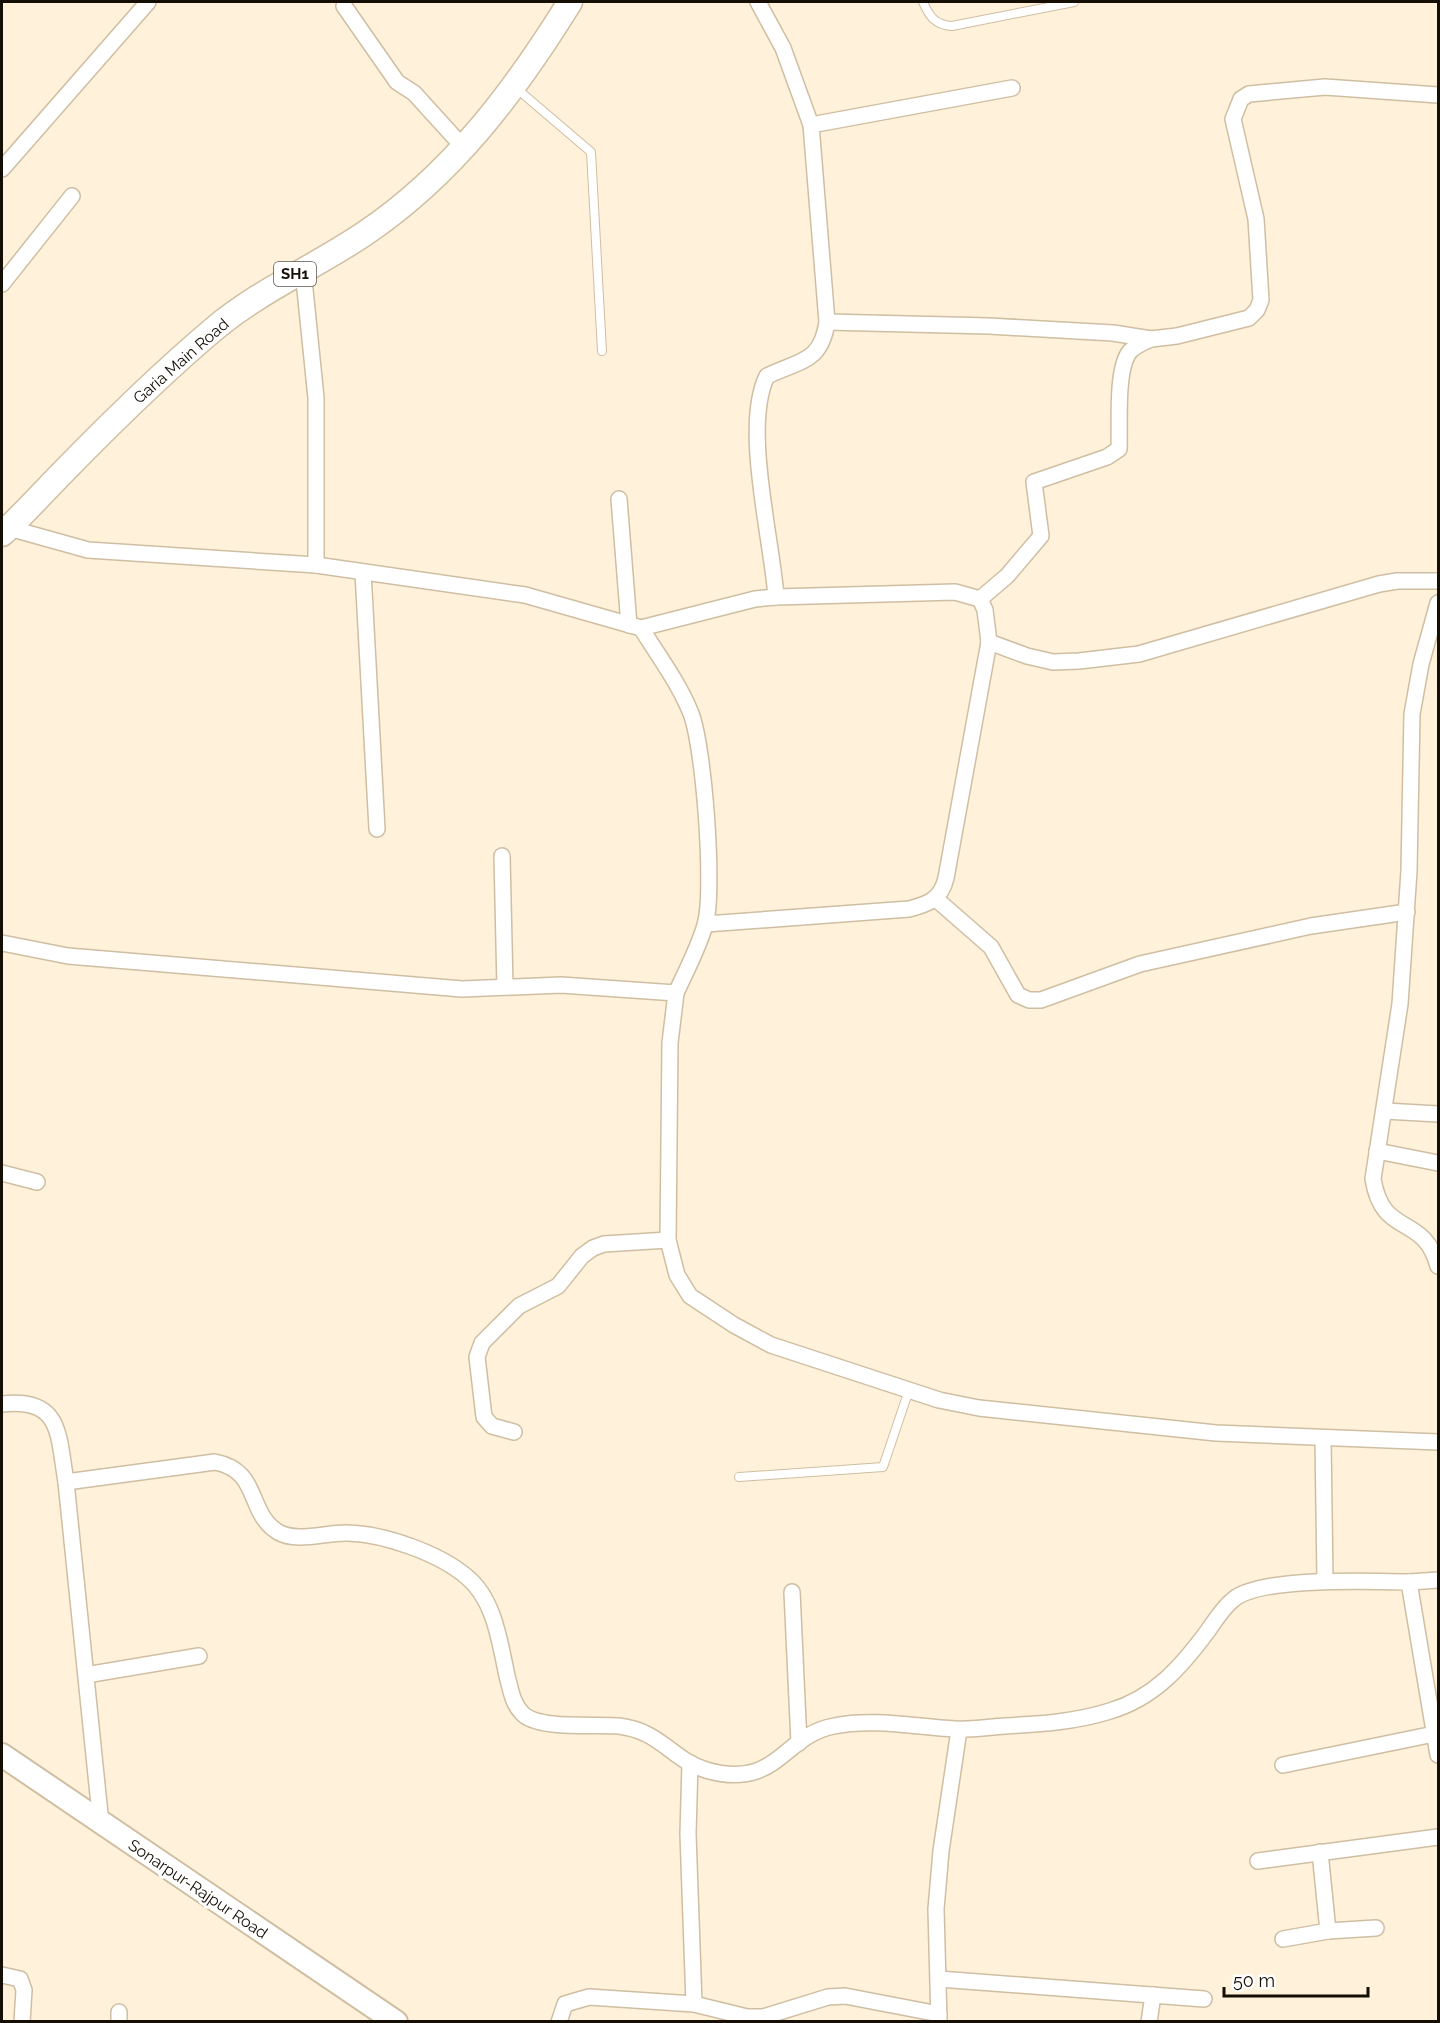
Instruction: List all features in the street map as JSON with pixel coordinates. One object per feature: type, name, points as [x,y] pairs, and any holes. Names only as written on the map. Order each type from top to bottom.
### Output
[{"type":"main road","name":"Garia Main Road","points":[[4,525],[216,327],[303,270],[364,234],[405,204],[490,120],[515,87],[570,2]]},
{"type":"main road","name":"Sonarpur-Rajpur Road","points":[[2,1755],[396,2022]]},
{"type":"street","points":[[2,169],[148,2]]},
{"type":"street","points":[[758,2],[783,48],[811,126],[827,322],[821,347],[812,356],[767,376],[762,386],[759,408],[760,474],[776,597]]},
{"type":"street","points":[[344,6],[397,82],[414,93],[464,148]]},
{"type":"street","points":[[827,322],[989,326],[1113,333],[1151,339],[1177,336],[1249,318],[1257,310],[1261,300],[1256,219],[1233,128],[1235,109],[1241,99],[1249,94],[1325,87],[1438,95]]},
{"type":"street","points":[[811,126],[1012,88]]},
{"type":"street","points":[[2,284],[72,196]]},
{"type":"street","points":[[303,270],[316,398],[316,565]]},
{"type":"street","points":[[980,599],[1006,576],[1041,536],[1034,482],[1107,458],[1119,449],[1122,370],[1128,354],[1136,346],[1151,339]]},
{"type":"street","points":[[619,499],[635,627],[691,712],[699,742],[706,820],[706,924],[676,993],[670,1042],[668,1240],[677,1275],[690,1296],[734,1325],[771,1345],[909,1390],[979,1408],[1216,1433],[1438,1442]]},
{"type":"street","points":[[4,525],[88,550],[316,565],[525,595],[635,627],[754,599],[776,597],[954,592],[980,599]]},
{"type":"street","points":[[363,572],[377,829]]},
{"type":"street","points":[[989,642],[1027,657],[1053,662],[1079,662],[1139,654],[1379,584],[1397,581],[1438,581]]},
{"type":"street","points":[[706,924],[909,909],[936,899],[946,878],[989,642],[985,610],[980,599]]},
{"type":"street","points":[[1438,603],[1421,664],[1412,714],[1407,912],[1397,1035],[1373,1179],[1376,1198],[1388,1217],[1423,1234],[1432,1247],[1438,1266]]},
{"type":"street","points":[[502,856],[505,987]]},
{"type":"street","points":[[936,899],[991,947],[1018,995],[1029,1000],[1041,1000],[1140,963],[1311,926],[1407,912]]},
{"type":"street","points":[[2,943],[24,949],[111,960],[462,988],[561,985],[676,993]]},
{"type":"street","points":[[1385,1111],[1438,1114]]},
{"type":"street","points":[[1377,1151],[1438,1162]]},
{"type":"street","points":[[2,1173],[37,1182]]},
{"type":"street","points":[[514,1432],[492,1426],[483,1417],[477,1357],[482,1343],[519,1306],[558,1286],[582,1256],[593,1248],[604,1244],[668,1240]]},
{"type":"street","points":[[2,1404],[24,1401],[50,1415],[58,1434],[66,1482],[101,1824]]},
{"type":"street","points":[[1323,1438],[1326,1581]]},
{"type":"street","points":[[66,1482],[215,1462],[230,1465],[244,1476],[267,1521],[278,1532],[290,1536],[344,1533],[377,1535],[424,1552],[468,1577],[489,1605],[513,1699],[523,1715],[541,1722],[640,1730],[659,1739],[690,1763],[706,1770],[749,1772],[767,1769],[799,1743],[821,1729],[838,1725],[878,1723],[959,1730],[1076,1721],[1115,1710],[1149,1693],[1167,1680],[1181,1667],[1234,1598],[1250,1591],[1326,1581],[1438,1580]]},
{"type":"street","points":[[1409,1582],[1432,1679],[1434,1734],[1438,1755]]},
{"type":"street","points":[[792,1592],[799,1743]]},
{"type":"street","points":[[86,1675],[199,1656]]},
{"type":"street","points":[[559,2022],[565,2004],[582,1998],[694,2004],[747,2018],[764,2017],[828,1997],[845,1996],[939,2018],[936,1910],[939,1870],[959,1730]]},
{"type":"street","points":[[1283,1765],[1434,1734]]},
{"type":"street","points":[[690,1763],[688,1834],[694,2004]]},
{"type":"street","points":[[1258,1861],[1438,1837]]},
{"type":"street","points":[[1320,1852],[1328,1931]]},
{"type":"street","points":[[1283,1939],[1328,1931],[1376,1928]]},
{"type":"street","points":[[2,1975],[20,1979],[24,1990],[22,2022]]},
{"type":"street","points":[[939,1979],[1204,1999]]},
{"type":"street","points":[[1149,2022],[1153,1995]]},
{"type":"lane","points":[[923,2],[928,14],[940,25],[952,26],[1074,2]]},
{"type":"lane","points":[[515,87],[591,152],[602,351]]},
{"type":"lane","points":[[739,1478],[883,1467],[909,1390]]}]
